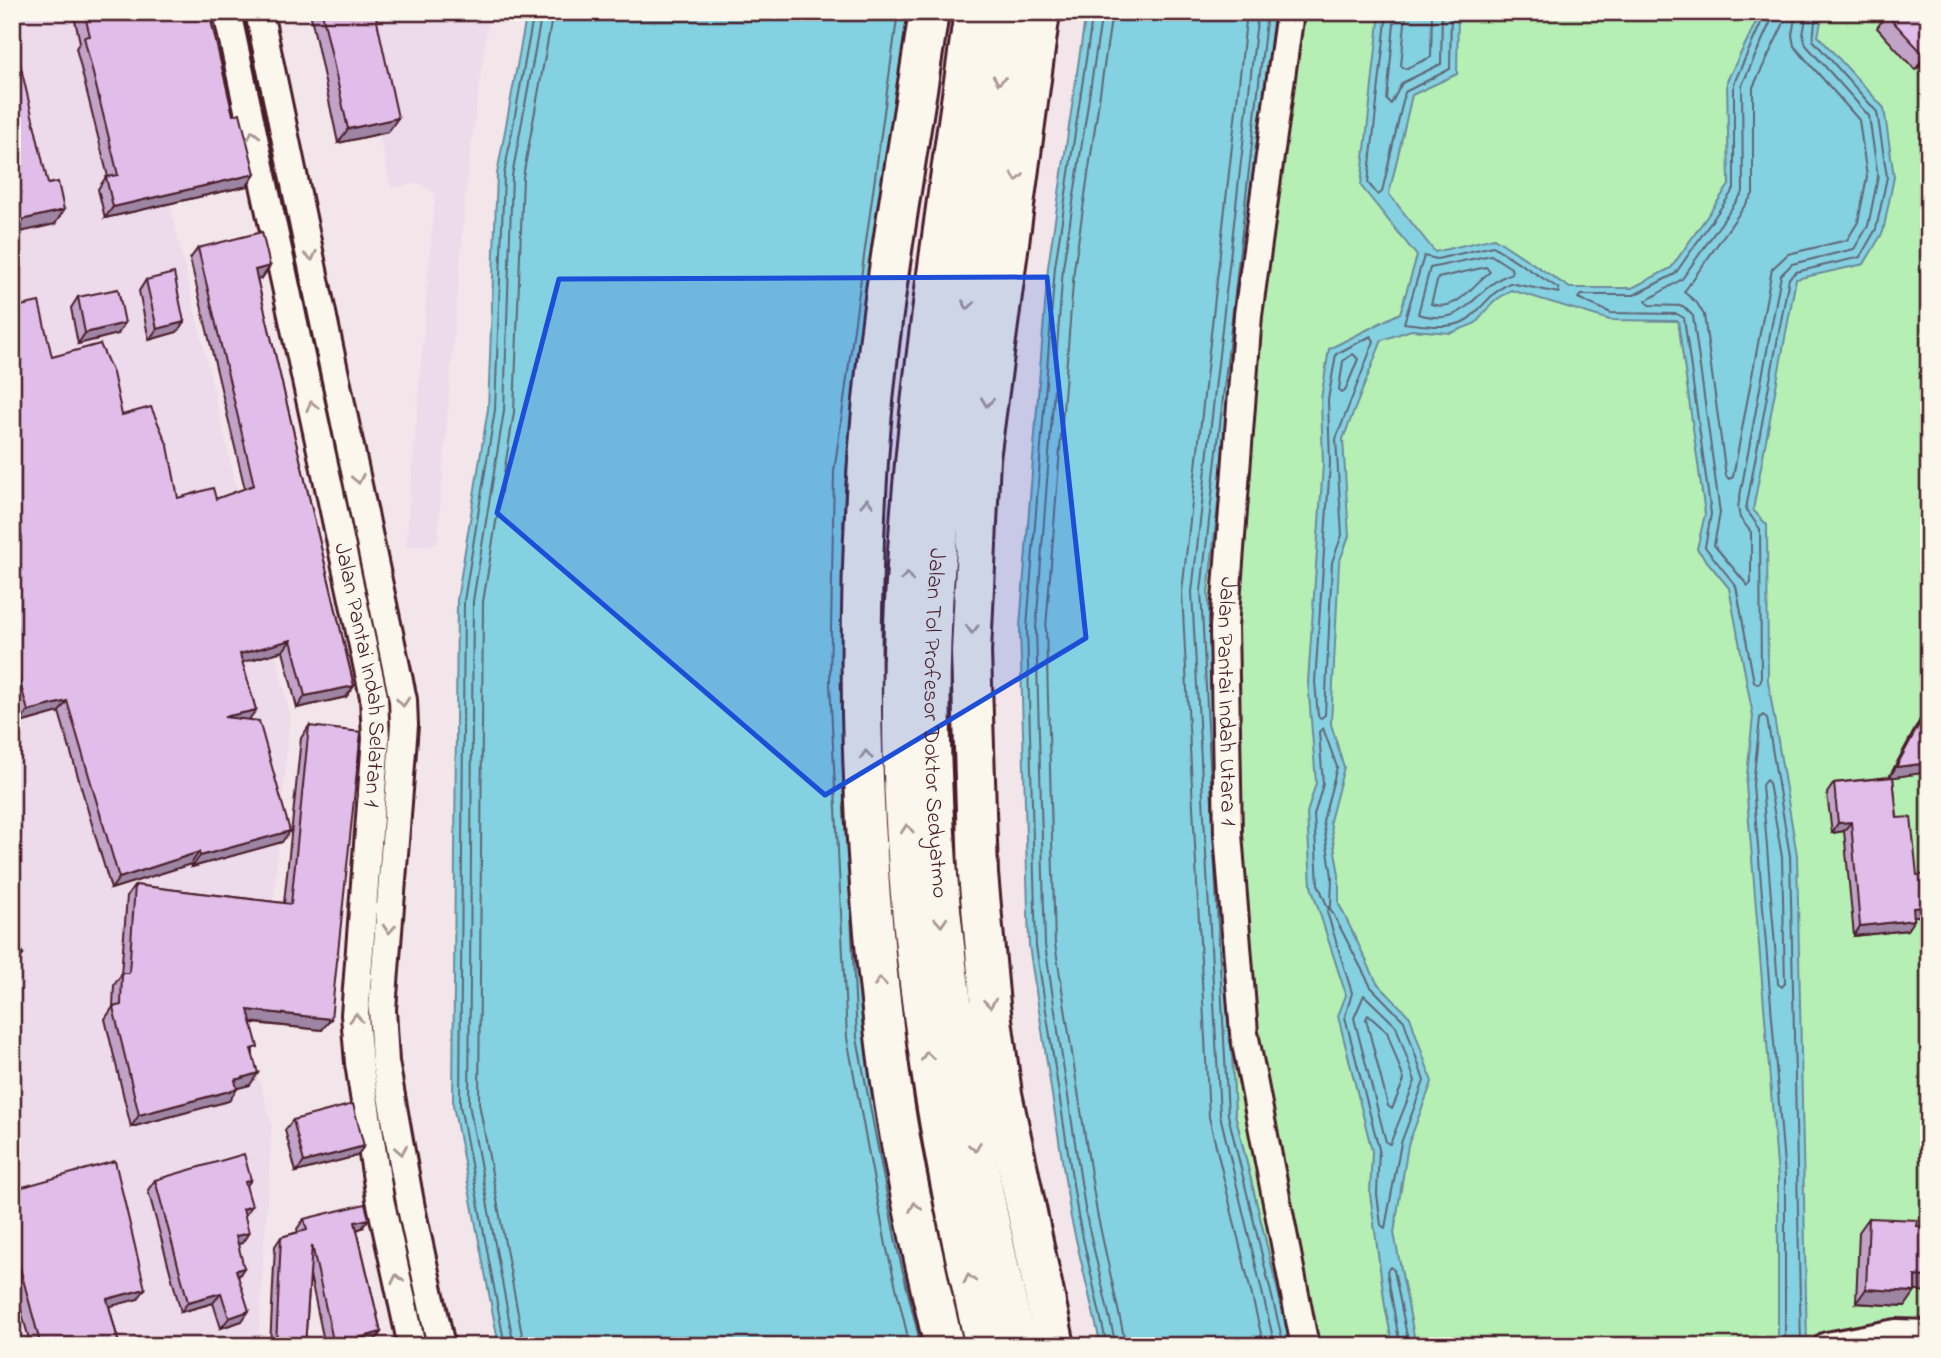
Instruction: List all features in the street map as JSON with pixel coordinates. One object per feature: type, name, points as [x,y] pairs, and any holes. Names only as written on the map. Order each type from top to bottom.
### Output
[{"type":"highway","points":[[929,12],[887,291],[868,459],[863,684],[871,892],[884,1029],[927,1271],[944,1346]]},
{"type":"highway","name":"Jalan Tol Profesor Doktor Sedyatmo","points":[[974,12],[922,380],[905,599],[902,712],[914,949],[930,1074],[959,1238],[985,1346]]},
{"type":"highway","name":"Jalan Tol Profesor Doktor Sedyatmo","points":[[1008,12],[942,494],[934,591],[932,694],[933,806],[942,932],[956,1045],[994,1249],[1017,1346]]},
{"type":"highway","name":"Jalan Tol Profesor Doktor Sedyatmo","points":[[1040,12],[979,458],[971,653],[978,874],[989,1004],[1002,1094],[1055,1346]]},
{"type":"street","name":"Jalan Pantai Indah Selatan 1","points":[[227,12],[374,698],[376,739],[355,1014],[380,1199],[412,1346]]},
{"type":"street","name":"Jalan Pantai Indah Selatan 1","points":[[258,12],[403,700],[404,725],[382,1009],[389,1083],[411,1208],[441,1346]]},
{"type":"street","name":"Jalan Pantai Indah Utara 1","points":[[1290,12],[1248,315],[1224,627],[1228,834],[1244,1033],[1305,1346]]},
{"type":"street","points":[[363,1086],[389,1083]]},
{"type":"street","points":[[1829,1345],[1896,1333],[1921,1338]]},
{"type":"highlighted area","points":[[1047,277],[1086,638],[825,795],[497,513],[559,279]]},
{"type":"shaded area","points":[[12,12],[106,12],[169,201],[290,715],[263,1017],[244,1023],[272,1126],[258,1346],[12,1346]]},
{"type":"shaded area","points":[[353,12],[489,12],[467,176],[437,544],[406,547],[435,194],[420,183],[391,188]]},
{"type":"green space","points":[[1274,12],[1929,12],[1929,1346],[1291,1346],[1235,1114],[1208,592]]},
{"type":"water","points":[[527,12],[924,12],[857,683],[937,1346],[499,1346],[453,1105],[457,600],[488,409],[497,174]]},
{"type":"water","points":[[1086,12],[1274,12],[1208,592],[1235,1114],[1291,1346],[1101,1346],[1071,1218],[1029,946],[1020,627],[1048,267]]},
{"type":"water","points":[[1380,12],[1458,12],[1457,74],[1412,95],[1389,194],[1435,252],[1494,238],[1570,288],[1632,288],[1671,268],[1729,185],[1727,81],[1761,12],[1823,12],[1818,36],[1884,108],[1894,177],[1883,232],[1864,264],[1796,279],[1753,510],[1767,525],[1768,681],[1797,855],[1807,1346],[1778,1346],[1778,1178],[1746,785],[1753,716],[1729,588],[1697,549],[1705,514],[1678,321],[1610,320],[1511,290],[1493,302],[1476,323],[1451,333],[1411,330],[1382,340],[1343,439],[1349,536],[1339,563],[1331,724],[1344,767],[1330,821],[1339,875],[1339,904],[1377,983],[1410,1017],[1432,1082],[1408,1145],[1394,1233],[1416,1346],[1393,1346],[1370,1194],[1372,1151],[1338,1016],[1346,995],[1311,886],[1307,813],[1316,783],[1308,682],[1323,464],[1321,399],[1329,349],[1400,313],[1417,256],[1361,186]]},
{"type":"building","points":[[84,12],[209,12],[233,115],[240,113],[255,174],[113,207],[106,177],[118,175],[84,37],[90,36]]},
{"type":"building","points":[[322,12],[375,12],[398,118],[348,129]]},
{"type":"building","points":[[1929,12],[1929,53],[1925,56],[1886,14]]},
{"type":"building","points":[[12,29],[48,184],[58,182],[64,210],[12,222]]},
{"type":"building","points":[[262,232],[270,266],[255,270],[354,686],[305,696],[291,640],[240,654],[256,710],[224,717],[259,721],[290,831],[200,856],[199,852],[119,878],[67,701],[28,711],[12,654],[12,549],[16,548],[14,540],[22,538],[12,502],[12,308],[39,302],[52,357],[100,344],[113,373],[122,415],[151,407],[168,446],[178,498],[213,488],[216,499],[254,485],[198,248]]},
{"type":"building","points":[[174,273],[184,322],[157,329],[146,280]]},
{"type":"building","points":[[118,289],[125,323],[85,333],[78,297]]},
{"type":"building","points":[[1929,706],[1929,763],[1896,767]]},
{"type":"building","points":[[309,726],[361,732],[331,1019],[248,1010],[258,1047],[251,1049],[258,1073],[235,1080],[237,1089],[139,1115],[113,1007],[121,1005],[122,973],[129,973],[135,885],[291,904]]},
{"type":"building","points":[[1893,777],[1897,818],[1911,817],[1917,875],[1929,874],[1929,906],[1913,908],[1914,920],[1860,926],[1851,822],[1838,823],[1834,783]]},
{"type":"building","points":[[12,920],[23,955],[12,959]]},
{"type":"building","points":[[353,1104],[364,1146],[304,1162],[293,1120]]},
{"type":"building","points":[[244,1154],[251,1180],[245,1182],[252,1206],[243,1209],[249,1233],[236,1236],[244,1268],[236,1270],[249,1311],[229,1318],[221,1293],[188,1302],[155,1180]]},
{"type":"building","points":[[115,1161],[145,1289],[107,1299],[119,1344],[139,1339],[141,1346],[41,1346],[20,1268],[12,1270],[12,1190]]},
{"type":"building","points":[[365,1204],[369,1219],[355,1222],[381,1332],[334,1345],[312,1245],[305,1346],[276,1346],[281,1237],[307,1230],[304,1219]]},
{"type":"building","points":[[1869,1218],[1918,1220],[1917,1226],[1929,1227],[1929,1277],[1915,1276],[1915,1292],[1866,1289]]},
{"type":"building","points":[[235,1340],[237,1346],[214,1345]]}]
